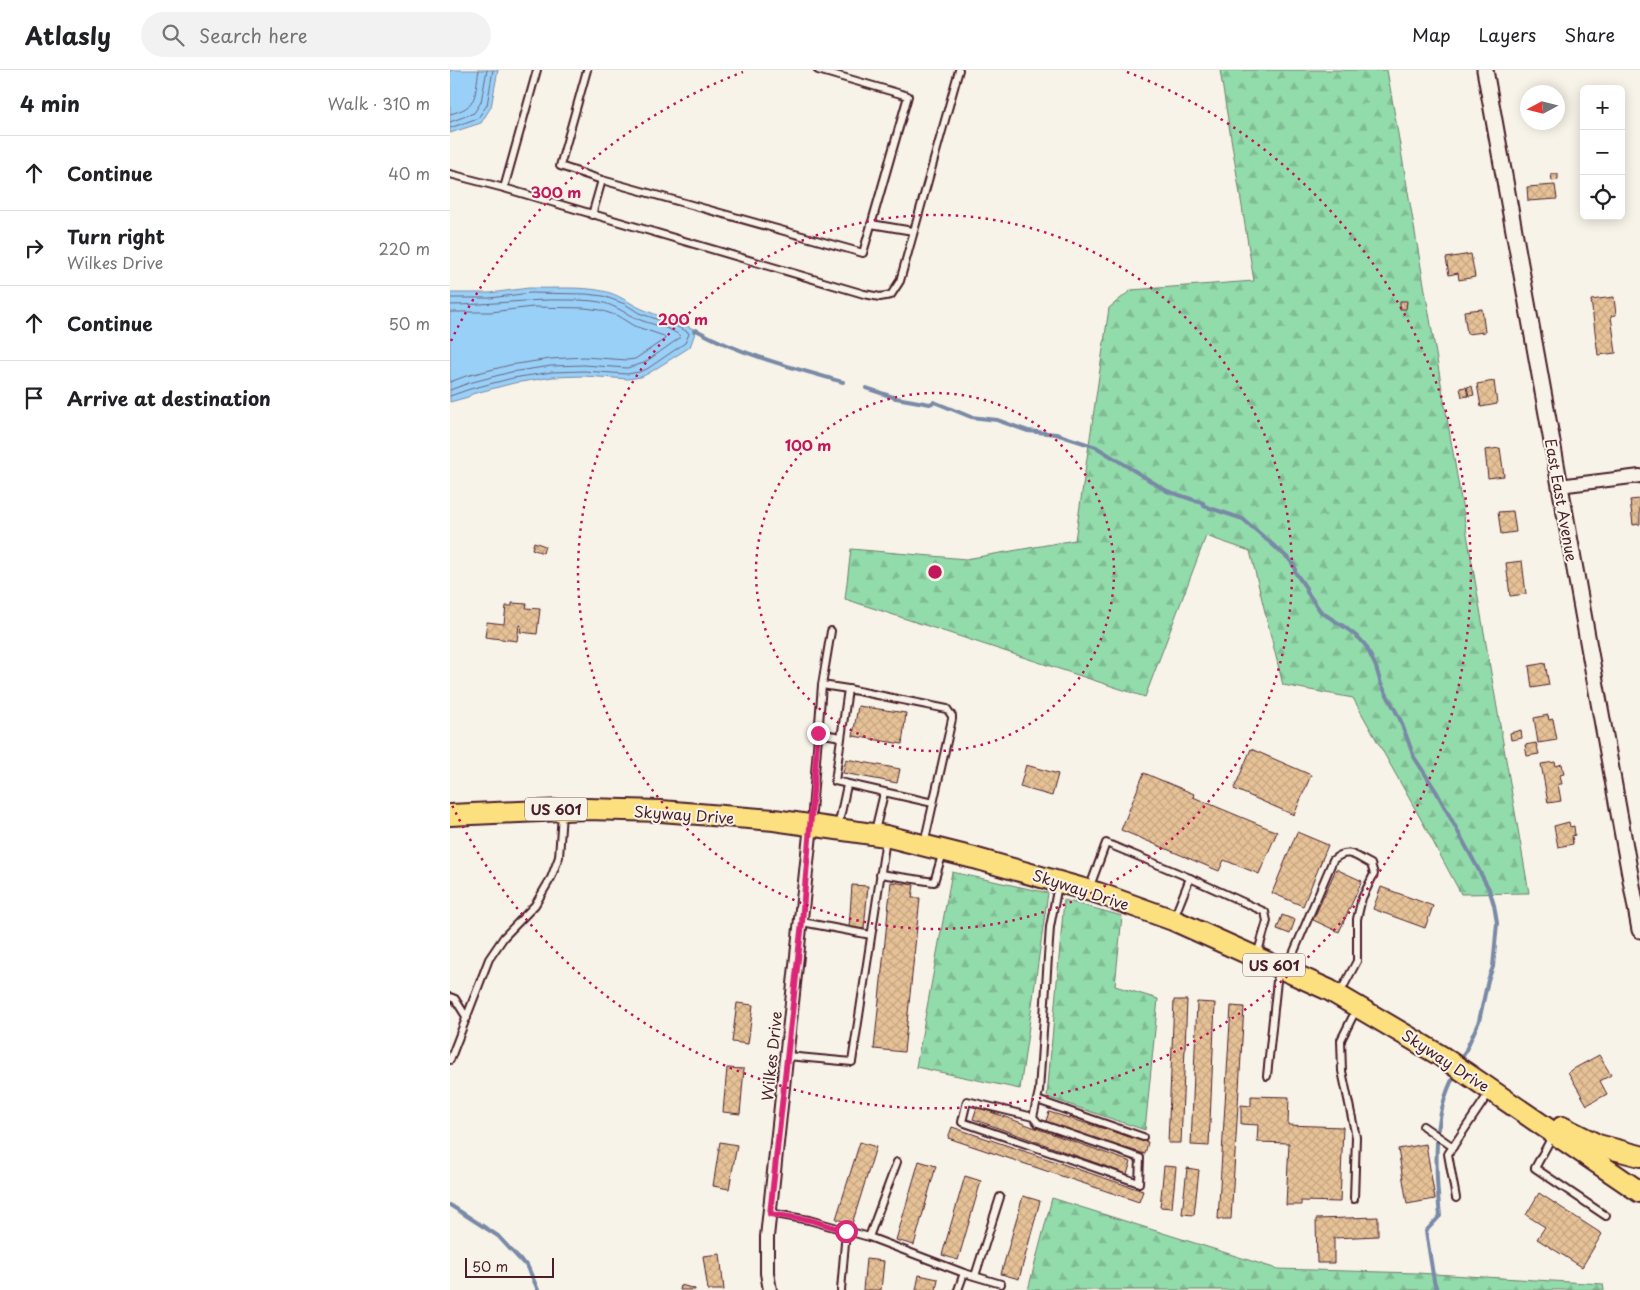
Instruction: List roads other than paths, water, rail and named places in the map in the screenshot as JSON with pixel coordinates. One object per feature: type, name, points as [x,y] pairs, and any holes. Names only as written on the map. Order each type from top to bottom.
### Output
[{"type":"highway","name":"Skyway Drive","points":[[450,815],[562,809],[670,812],[838,828],[924,845],[1089,890],[1173,920],[1339,996],[1411,1037],[1492,1089],[1554,1135],[1640,1192]]},
{"type":"highway","name":"US 601","points":[[1492,1089],[1598,1145],[1640,1156]]},
{"type":"street","name":"East East Avenue","points":[[1486,70],[1559,486],[1637,899],[1640,930]]},
{"type":"street","points":[[1559,486],[1640,476]]},
{"type":"street","name":"Wilkes Drive","points":[[770,1290],[767,1273],[767,1237],[788,1056],[811,825]]},
{"type":"lane","points":[[504,188],[537,70]]},
{"type":"lane","points":[[587,70],[560,166],[602,180],[863,253],[908,96],[818,70]]},
{"type":"lane","points":[[450,174],[504,188],[864,294],[880,297],[891,295],[900,282],[959,70]]},
{"type":"lane","points":[[592,215],[602,180]]},
{"type":"lane","points":[[871,224],[913,231]]},
{"type":"lane","points":[[811,825],[822,685],[830,631]]},
{"type":"lane","points":[[822,685],[947,709],[951,713],[952,719],[924,845]]},
{"type":"lane","points":[[848,689],[835,779],[837,783],[933,803]]},
{"type":"lane","points":[[818,733],[841,736]]},
{"type":"lane","points":[[838,828],[847,785]]},
{"type":"lane","points":[[788,1056],[852,1062],[880,874],[880,835],[884,793]]},
{"type":"lane","points":[[450,1060],[489,959],[504,936],[535,905],[551,878],[559,856],[562,809]]},
{"type":"lane","points":[[1089,890],[1106,843],[1190,878],[1264,912],[1267,921],[1257,957]]},
{"type":"lane","points":[[880,874],[934,882],[944,851]]},
{"type":"lane","points":[[1267,1076],[1282,969],[1333,860],[1341,853],[1346,852],[1371,864],[1374,874],[1362,898],[1357,919],[1357,961],[1339,996]]},
{"type":"lane","points":[[1173,920],[1190,878]]},
{"type":"lane","points":[[1033,1118],[1037,1100],[1050,927],[1059,882]]},
{"type":"lane","points":[[802,922],[871,935]]},
{"type":"lane","points":[[450,997],[455,999],[467,1018]]},
{"type":"lane","points":[[1354,1199],[1356,1137],[1342,1071],[1341,1040],[1358,1007]]},
{"type":"lane","points":[[1456,1198],[1448,1154],[1492,1089]]},
{"type":"lane","points":[[1037,1100],[1143,1137]]},
{"type":"lane","points":[[968,1101],[1033,1118],[1038,1123],[1140,1158],[1138,1183],[962,1122],[968,1101]]},
{"type":"lane","points":[[1423,1126],[1453,1147]]},
{"type":"lane","points":[[1554,1135],[1535,1168],[1606,1216]]},
{"type":"lane","points":[[869,1237],[897,1162]]},
{"type":"lane","points":[[975,1276],[1000,1197]]},
{"type":"lane","points":[[770,1214],[810,1220],[869,1237],[964,1273],[1002,1284]]},
{"type":"lane","points":[[841,1290],[846,1231]]},
{"type":"lane","points":[[958,1290],[964,1273]]},
{"type":"water","points":[[450,70],[498,70],[491,107],[481,123],[450,133]]},
{"type":"water","points":[[529,288],[575,288],[608,292],[619,296],[637,307],[696,330],[690,347],[641,377],[628,379],[584,376],[553,377],[514,383],[450,402],[450,293],[490,293]]},
{"type":"waterway","points":[[694,331],[696,330],[731,347],[768,360],[843,382]]},
{"type":"waterway","points":[[866,388],[896,398],[930,404],[934,402],[971,417],[997,420],[1028,431],[1056,434],[1096,447],[1167,491],[1243,519],[1289,559],[1307,592],[1321,612],[1360,639],[1366,646],[1376,667],[1381,684],[1400,719],[1414,757],[1436,791],[1489,889],[1494,905],[1497,923],[1493,967],[1488,980],[1479,1021],[1460,1063]]},
{"type":"waterway","points":[[1437,1290],[1426,1231],[1440,1216],[1436,1162],[1439,1125],[1442,1107],[1455,1074]]},
{"type":"waterway","points":[[450,1205],[498,1236],[527,1265],[538,1290]]}]
